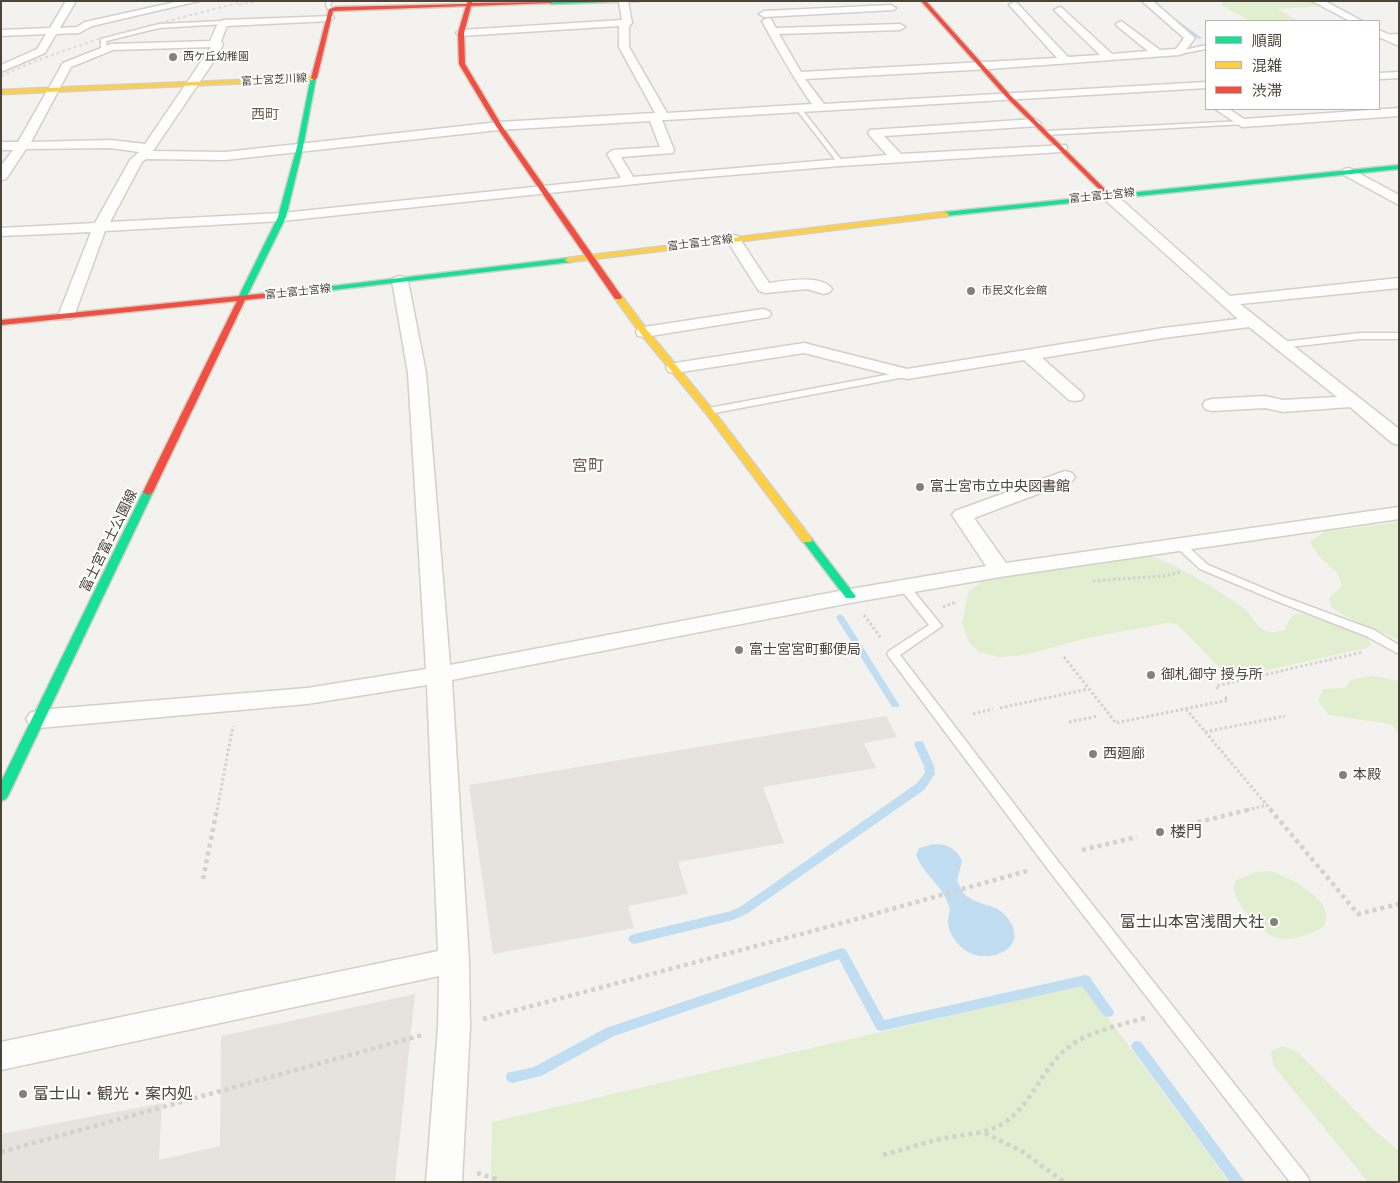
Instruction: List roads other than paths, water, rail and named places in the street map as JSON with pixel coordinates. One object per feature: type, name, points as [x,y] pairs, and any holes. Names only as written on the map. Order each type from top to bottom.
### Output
[{"type":"main road","points":[[314,78],[330,10],[376,4],[637,1]]},
{"type":"main road","points":[[923,1],[1010,97],[1109,196]]},
{"type":"main road","points":[[469,3],[461,33],[462,64],[499,126],[589,257],[644,332],[709,411],[850,596]]},
{"type":"main road","name":"富士宮芝川線","points":[[1,92],[314,78],[300,147],[282,217],[242,298]]},
{"type":"main road","name":"富士富士宮線","points":[[1,323],[400,281],[733,239],[1109,196],[1399,167]]},
{"type":"main road","name":"富士宮富士公園線","points":[[1,796],[242,298]]},
{"type":"street","points":[[1,69],[41,51],[71,1]]},
{"type":"street","points":[[1,33],[79,30],[89,24],[194,1]]},
{"type":"street","points":[[759,1],[771,31],[782,42],[797,76],[820,107]]},
{"type":"street","points":[[797,76],[1066,61],[1157,53],[1180,56],[1190,38],[1147,1]]},
{"type":"street","points":[[1317,1],[1355,20]]},
{"type":"street","points":[[624,2],[627,23],[624,27],[624,47],[659,117],[668,150],[613,154],[629,181]]},
{"type":"street","points":[[1014,5],[1066,61]]},
{"type":"street","points":[[764,14],[890,8]]},
{"type":"street","points":[[218,44],[215,42],[223,23],[330,10]]},
{"type":"street","points":[[1059,10],[1109,57]]},
{"type":"street","points":[[461,33],[627,23]]},
{"type":"street","points":[[1121,24],[1157,53]]},
{"type":"street","points":[[771,31],[900,27]]},
{"type":"street","points":[[1381,35],[1399,43]]},
{"type":"street","points":[[1,176],[23,145],[67,65],[111,47],[218,44]]},
{"type":"street","points":[[66,316],[100,226],[137,160],[147,151],[194,84],[218,44]]},
{"type":"street","points":[[1380,76],[1399,75]]},
{"type":"street","points":[[1188,82],[1205,97]]},
{"type":"street","points":[[1,146],[111,144],[141,147],[151,156],[225,156],[499,126],[1010,97],[1188,82],[1205,85]]},
{"type":"street","points":[[1222,110],[1242,123],[1399,112]]},
{"type":"street","points":[[897,158],[874,133],[1035,123]]},
{"type":"street","points":[[1,232],[282,217],[683,175],[840,162],[1061,148]]},
{"type":"street","points":[[1350,172],[1399,202]]},
{"type":"street","points":[[1109,196],[1226,301],[1354,401],[1399,439]]},
{"type":"street","points":[[733,239],[765,288],[808,284],[824,289]]},
{"type":"street","points":[[400,281],[417,373],[439,675],[454,960],[454,1027],[444,1182]]},
{"type":"street","points":[[1226,301],[1399,283]]},
{"type":"street","points":[[644,332],[763,314]]},
{"type":"street","points":[[675,368],[804,348],[907,374],[1163,333],[1252,322]]},
{"type":"street","points":[[1027,354],[1075,396]]},
{"type":"street","points":[[1212,405],[1265,402],[1283,406],[1354,401]]},
{"type":"street","points":[[1000,570],[962,515],[1066,477]]},
{"type":"street","points":[[39,719],[307,696],[439,675],[904,586],[1000,570],[1399,513]]},
{"type":"street","points":[[1,1056],[454,960]]},
{"type":"lane","points":[[104,50],[104,40],[159,26],[223,23]]},
{"type":"lane","points":[[1381,35],[1399,36]]},
{"type":"lane","points":[[1180,56],[1205,47]]},
{"type":"lane","points":[[798,108],[840,162]]},
{"type":"lane","points":[[1046,133],[1242,123]]},
{"type":"lane","points":[[1280,345],[1360,336],[1399,336]]},
{"type":"lane","points":[[709,411],[907,374]]},
{"type":"lane","points":[[1179,544],[1204,567],[1370,634],[1396,647]]},
{"type":"lane","points":[[904,586],[936,626],[893,654],[1052,864],[1301,1182]]},
{"type":"water","points":[[934,844],[951,848],[960,857],[962,861],[957,881],[966,896],[998,909],[1008,918],[1014,935],[1013,943],[1008,949],[991,956],[982,956],[965,950],[953,937],[948,925],[950,910],[946,899],[916,855],[919,848]]},
{"type":"waterway","points":[[1169,16],[1200,38]]},
{"type":"waterway","points":[[840,617],[895,705]]},
{"type":"waterway","points":[[634,939],[733,915],[744,910],[920,787],[930,774],[929,766],[919,744]]},
{"type":"waterway","points":[[512,1077],[536,1072],[610,1032],[842,953],[881,1026],[1085,980],[1108,1012]]},
{"type":"waterway","points":[[1137,1046],[1238,1182]]},
{"type":"railway","points":[[1,76],[38,60],[101,38],[246,1]]},
{"type":"railway","points":[[239,5],[258,1]]},
{"type":"place","name":"西ケ丘幼稚園","points":[[173,57]]},
{"type":"place","name":"市民文化会館","points":[[971,291]]},
{"type":"place","name":"富士宮市立中央図書館","points":[[920,487]]},
{"type":"place","name":"富士宮宮町郵便局","points":[[739,650]]},
{"type":"place","name":"御札御守 授与所","points":[[1151,675]]},
{"type":"place","name":"西廻廊","points":[[1093,754]]},
{"type":"place","name":"本殿","points":[[1343,775]]},
{"type":"place","name":"楼門","points":[[1160,832]]},
{"type":"place","name":"富士山本宮浅間大社","points":[[1274,922]]},
{"type":"place","name":"富士山・観光・案内処","points":[[23,1094]]},
{"type":"district","name":"西町","points":[[265,115]]},
{"type":"district","name":"宮町","points":[[588,466]]}]
